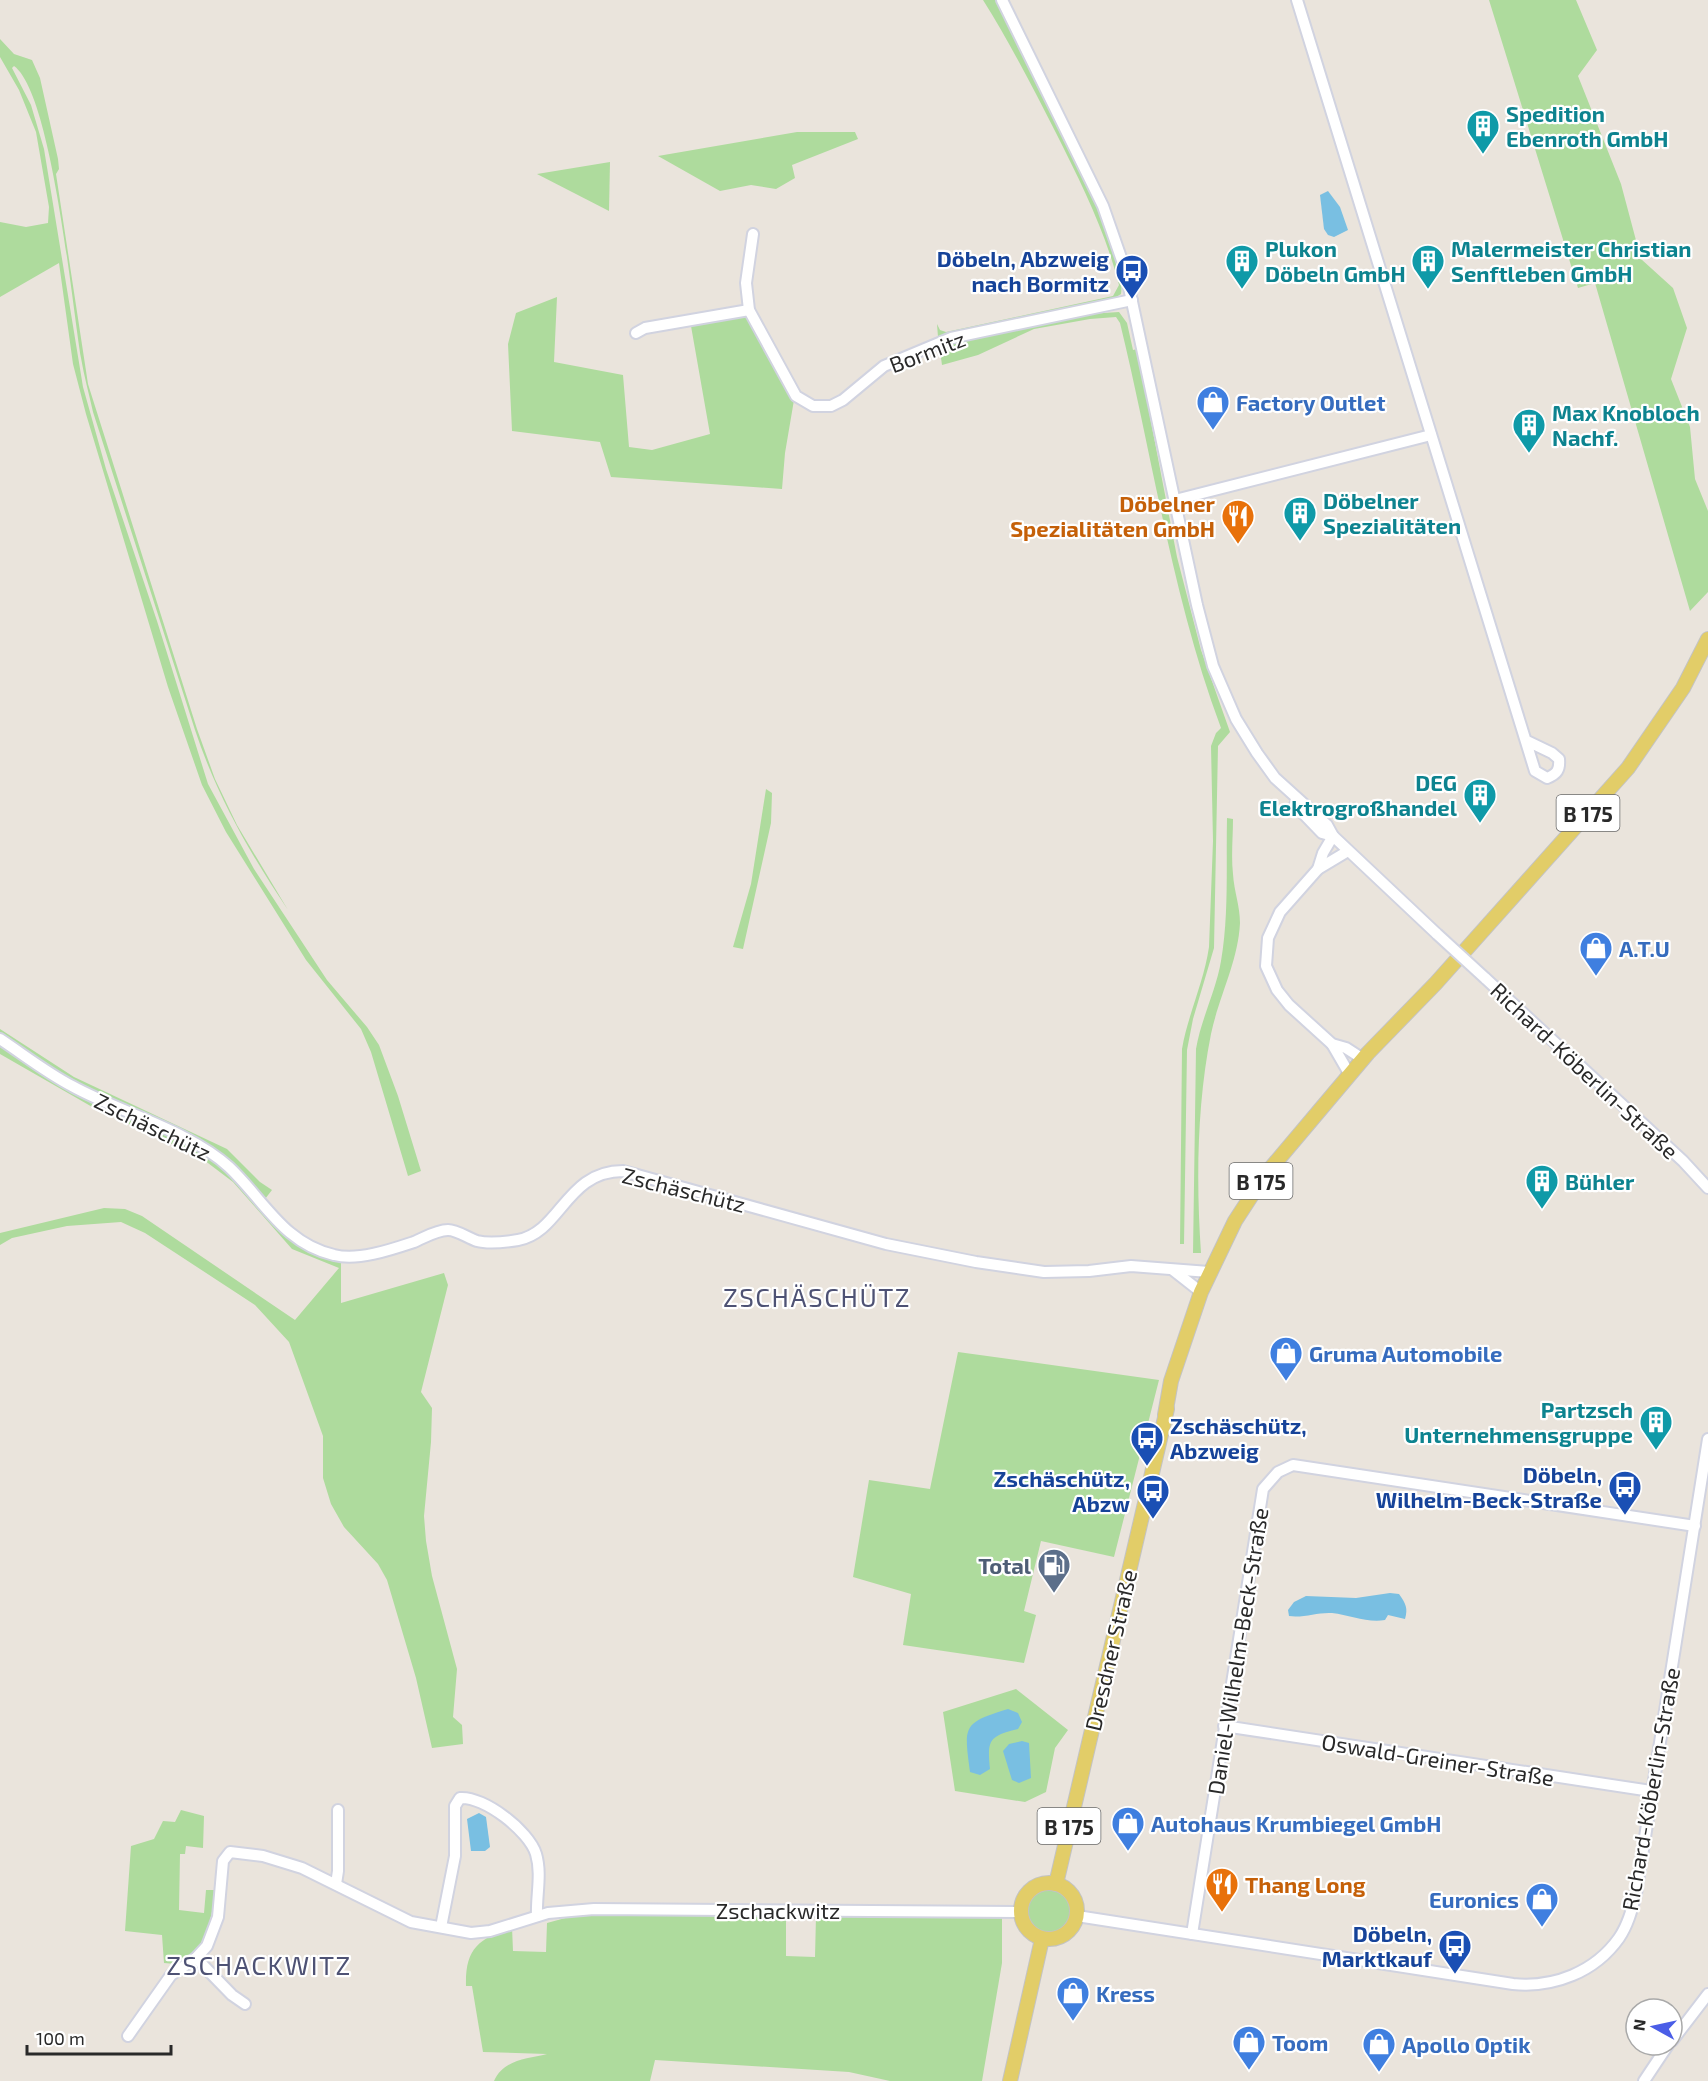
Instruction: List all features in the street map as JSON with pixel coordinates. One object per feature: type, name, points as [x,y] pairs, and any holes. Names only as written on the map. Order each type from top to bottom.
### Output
[{"type":"main road","name":"B 175","points":[[1209,1272],[1252,1194],[1299,1133],[1363,1059],[1380,1049],[1628,768],[1683,688],[1708,639]]},
{"type":"main road","name":"Dresdner Straße","points":[[1056,1884],[1165,1415],[1169,1386],[1200,1292],[1209,1272]]},
{"type":"main road","points":[[1045,1883],[1056,1884],[1072,1896],[1077,1916],[1067,1933],[1051,1940],[1042,1939],[1027,1929],[1020,1912],[1030,1890],[1045,1883]]},
{"type":"main road","points":[[1010,2081],[1042,1939]]},
{"type":"street","name":"Richard-Köberlin-Straße","points":[[1002,0],[1103,206],[1119,250],[1213,666],[1236,720],[1275,778],[1327,825],[1332,836],[1683,1161],[1708,1188]]},
{"type":"street","points":[[1297,0],[1527,741]]},
{"type":"street","name":"Bormitz","points":[[753,234],[746,283],[749,310],[796,396],[805,403],[823,406],[843,400],[884,366],[951,338],[1132,300]]},
{"type":"street","points":[[636,333],[645,328],[749,310]]},
{"type":"street","points":[[1175,500],[1431,435]]},
{"type":"street","points":[[1318,869],[1332,836]]},
{"type":"street","points":[[1348,851],[1318,869],[1280,912],[1272,925],[1266,945],[1266,966],[1277,990],[1288,1005],[1332,1044],[1350,1075]]},
{"type":"street","name":"Zschäschütz","points":[[0,1039],[71,1086],[202,1148],[231,1168],[287,1232],[307,1246],[336,1256],[358,1256],[449,1230],[479,1242],[517,1240],[533,1236],[578,1189],[604,1173],[623,1171],[919,1252],[1044,1272],[1089,1271],[1131,1266],[1209,1272]]},
{"type":"street","points":[[1332,1044],[1346,1048],[1363,1059]]},
{"type":"street","points":[[1173,1270],[1200,1292]]},
{"type":"street","name":"Richard-Köberlin-Straße","points":[[1077,1916],[1513,1984],[1555,1982],[1592,1965],[1619,1938],[1636,1894],[1708,1439]]},
{"type":"street","name":"Daniel-Wilhelm-Beck-Straße","points":[[1192,1934],[1263,1489],[1278,1472],[1293,1465],[1695,1526]]},
{"type":"street","name":"Oswald-Greiner-Straße","points":[[1224,1726],[1651,1791]]},
{"type":"street","points":[[441,1927],[455,1856],[455,1806],[460,1798],[477,1800],[488,1805],[530,1842],[537,1860],[537,1916]]},
{"type":"street","points":[[336,1884],[338,1810]]},
{"type":"street","name":"Zschackwitz","points":[[128,2036],[171,1975],[196,1958],[214,1931],[219,1910],[224,1861],[231,1852],[282,1861],[336,1884],[399,1918],[471,1933],[490,1931],[537,1916],[611,1908],[1020,1912]]},
{"type":"street","points":[[196,1958],[232,1995],[246,2004]]},
{"type":"street","points":[[1684,2025],[1708,1994]]},
{"type":"street","points":[[1644,2081],[1660,2057]]},
{"type":"green space","points":[[983,0],[996,0],[1071,148],[1108,235],[1119,270],[1121,294],[1110,301],[938,337],[937,324],[940,330],[946,332],[1113,296],[1119,285],[1100,226],[1083,189],[1030,82]]},
{"type":"green space","points":[[1489,0],[1576,0],[1597,50],[1578,76],[1621,184],[1641,259],[1673,288],[1687,328],[1671,379],[1690,427],[1695,479],[1708,511],[1708,592],[1690,611],[1595,283],[1578,288]]},
{"type":"green space","points":[[0,39],[14,54],[32,60],[40,78],[58,159],[59,169],[56,174],[88,384],[197,729],[215,779],[237,825],[288,910],[235,823],[213,778],[195,730],[93,412],[81,358],[50,156],[27,84],[14,66],[12,68],[31,105],[44,149],[83,387],[106,469],[208,784],[254,869],[327,980],[367,1027],[379,1045],[398,1096],[421,1171],[408,1176],[371,1052],[361,1029],[306,960],[226,832],[202,785],[168,687],[86,414],[73,364],[59,263],[0,297],[0,222],[26,227],[48,223],[49,207],[36,132],[19,90],[0,57]]},
{"type":"green space","points":[[797,132],[855,132],[858,139],[792,165],[795,178],[776,189],[751,185],[720,191],[658,156]]},
{"type":"green space","points":[[610,162],[609,211],[537,174]]},
{"type":"green space","points":[[557,297],[554,362],[623,375],[629,447],[652,450],[710,434],[691,326],[749,313],[794,400],[785,453],[782,489],[611,477],[600,442],[512,431],[508,344],[516,313]]},
{"type":"green space","points":[[1119,312],[1127,323],[1133,350],[1137,349],[1177,557],[1201,650],[1230,732],[1218,746],[1214,948],[1193,1019],[1187,1050],[1184,1244],[1180,1244],[1182,1049],[1204,973],[1209,947],[1213,841],[1211,746],[1216,733],[1221,728],[1204,679],[1176,578],[1120,323],[1116,317],[1034,329],[978,355],[942,365],[939,344],[1088,314]]},
{"type":"green space","points":[[766,789],[772,793],[771,823],[743,949],[733,947],[751,884]]},
{"type":"green space","points":[[1227,818],[1233,819],[1232,867],[1239,911],[1239,937],[1214,1020],[1206,1061],[1199,1143],[1198,1198],[1201,1253],[1193,1253],[1196,1049],[1219,972],[1224,944]]},
{"type":"green space","points":[[0,1029],[74,1077],[227,1149],[260,1182],[272,1190],[265,1199],[224,1156],[72,1082],[0,1034]]},
{"type":"green space","points":[[0,1043],[220,1164],[263,1212],[341,1259],[341,1303],[444,1273],[448,1285],[421,1392],[432,1408],[424,1516],[432,1576],[457,1669],[453,1717],[462,1725],[463,1744],[432,1748],[416,1678],[387,1580],[378,1564],[344,1527],[331,1504],[323,1478],[323,1436],[289,1342],[255,1305],[145,1233],[121,1222],[67,1226],[12,1238],[0,1245],[0,1233],[104,1208],[125,1209],[142,1216],[295,1320],[339,1268],[292,1249],[233,1182],[200,1157],[94,1108],[0,1054]]},
{"type":"green space","points":[[958,1352],[1159,1380],[1114,1557],[1041,1541],[1024,1611],[1036,1615],[1024,1663],[903,1645],[911,1594],[853,1577],[869,1480],[930,1489]]},
{"type":"green space","points":[[1016,1689],[1068,1730],[1055,1748],[1046,1792],[1025,1802],[955,1791],[943,1712]]},
{"type":"green space","points":[[181,1810],[204,1816],[203,1848],[186,1846],[185,1854],[180,1854],[179,1910],[204,1913],[206,1890],[215,1890],[214,1901],[208,1927],[196,1950],[188,1958],[177,1963],[164,1963],[162,1935],[125,1931],[131,1846],[154,1839],[163,1821],[175,1822]]},
{"type":"green space","points":[[1049,1890],[1057,1891],[1064,1896],[1069,1903],[1069,1919],[1064,1926],[1057,1931],[1049,1932],[1041,1931],[1034,1926],[1029,1919],[1028,1911],[1029,1903],[1034,1896],[1041,1891]]},
{"type":"green space","points":[[580,1914],[786,1914],[786,1956],[815,1957],[816,1916],[1002,1915],[1002,1963],[982,2081],[890,2081],[849,2072],[655,2060],[650,2081],[494,2081],[498,2074],[510,2064],[547,2054],[483,2052],[472,1986],[466,1986],[468,1962],[476,1947],[491,1936],[512,1927],[513,1951],[546,1952],[547,1923]]},
{"type":"water","points":[[1328,191],[1340,207],[1348,230],[1334,237],[1328,235],[1324,229],[1320,195]]},
{"type":"water","points":[[1390,1593],[1399,1594],[1406,1609],[1405,1619],[1388,1615],[1385,1620],[1372,1620],[1332,1613],[1289,1616],[1288,1610],[1294,1602],[1306,1596],[1356,1598]]},
{"type":"water","points":[[1008,1709],[1018,1713],[1022,1722],[1018,1729],[1001,1734],[992,1741],[989,1751],[990,1769],[980,1775],[970,1772],[967,1745],[969,1728],[982,1718]]},
{"type":"water","points":[[1022,1741],[1029,1743],[1031,1778],[1019,1783],[1012,1780],[1003,1751],[1009,1744]]},
{"type":"water","points":[[479,1813],[486,1817],[490,1847],[485,1851],[471,1851],[467,1819]]},
{"type":"place","name":"Spedition Ebenroth GmbH","points":[[1483,155]]},
{"type":"place","name":"Plukon Döbeln GmbH","points":[[1242,290]]},
{"type":"place","name":"Malermeister Christian Senftleben GmbH","points":[[1428,290]]},
{"type":"place","name":"Döbeln, Abzweig nach Bormitz","points":[[1132,300]]},
{"type":"place","name":"Factory Outlet","points":[[1213,431]]},
{"type":"place","name":"Max Knobloch Nachf.","points":[[1529,454]]},
{"type":"place","name":"Döbelner Spezialitäten","points":[[1300,542]]},
{"type":"place","name":"Döbelner Spezialitäten GmbH","points":[[1238,545]]},
{"type":"place","name":"DEG Elektrogroßhandel","points":[[1480,824]]},
{"type":"place","name":"A.T.U","points":[[1596,977]]},
{"type":"place","name":"Bühler","points":[[1542,1210]]},
{"type":"place","name":"Gruma Automobile","points":[[1286,1382]]},
{"type":"place","name":"Partzsch Unternehmensgruppe","points":[[1656,1451]]},
{"type":"place","name":"Zschäschütz, Abzweig","points":[[1147,1467]]},
{"type":"place","name":"Döbeln, Wilhelm-Beck-Straße","points":[[1625,1516]]},
{"type":"place","name":"Zschäschütz, Abzw","points":[[1153,1520]]},
{"type":"place","name":"Total","points":[[1054,1594]]},
{"type":"place","name":"Autohaus Krumbiegel GmbH","points":[[1128,1852]]},
{"type":"place","name":"Thang Long","points":[[1222,1913]]},
{"type":"place","name":"Euronics","points":[[1542,1928]]},
{"type":"place","name":"Döbeln, Marktkauf","points":[[1455,1975]]},
{"type":"place","name":"Kress","points":[[1073,2022]]},
{"type":"place","name":"Toom","points":[[1249,2071]]},
{"type":"place","name":"Apollo Optik","points":[[1379,2073]]},
{"type":"district","name":"ZSCHÄSCHÜTZ","points":[[817,1296]]},
{"type":"district","name":"ZSCHACKWITZ","points":[[259,1964]]}]
